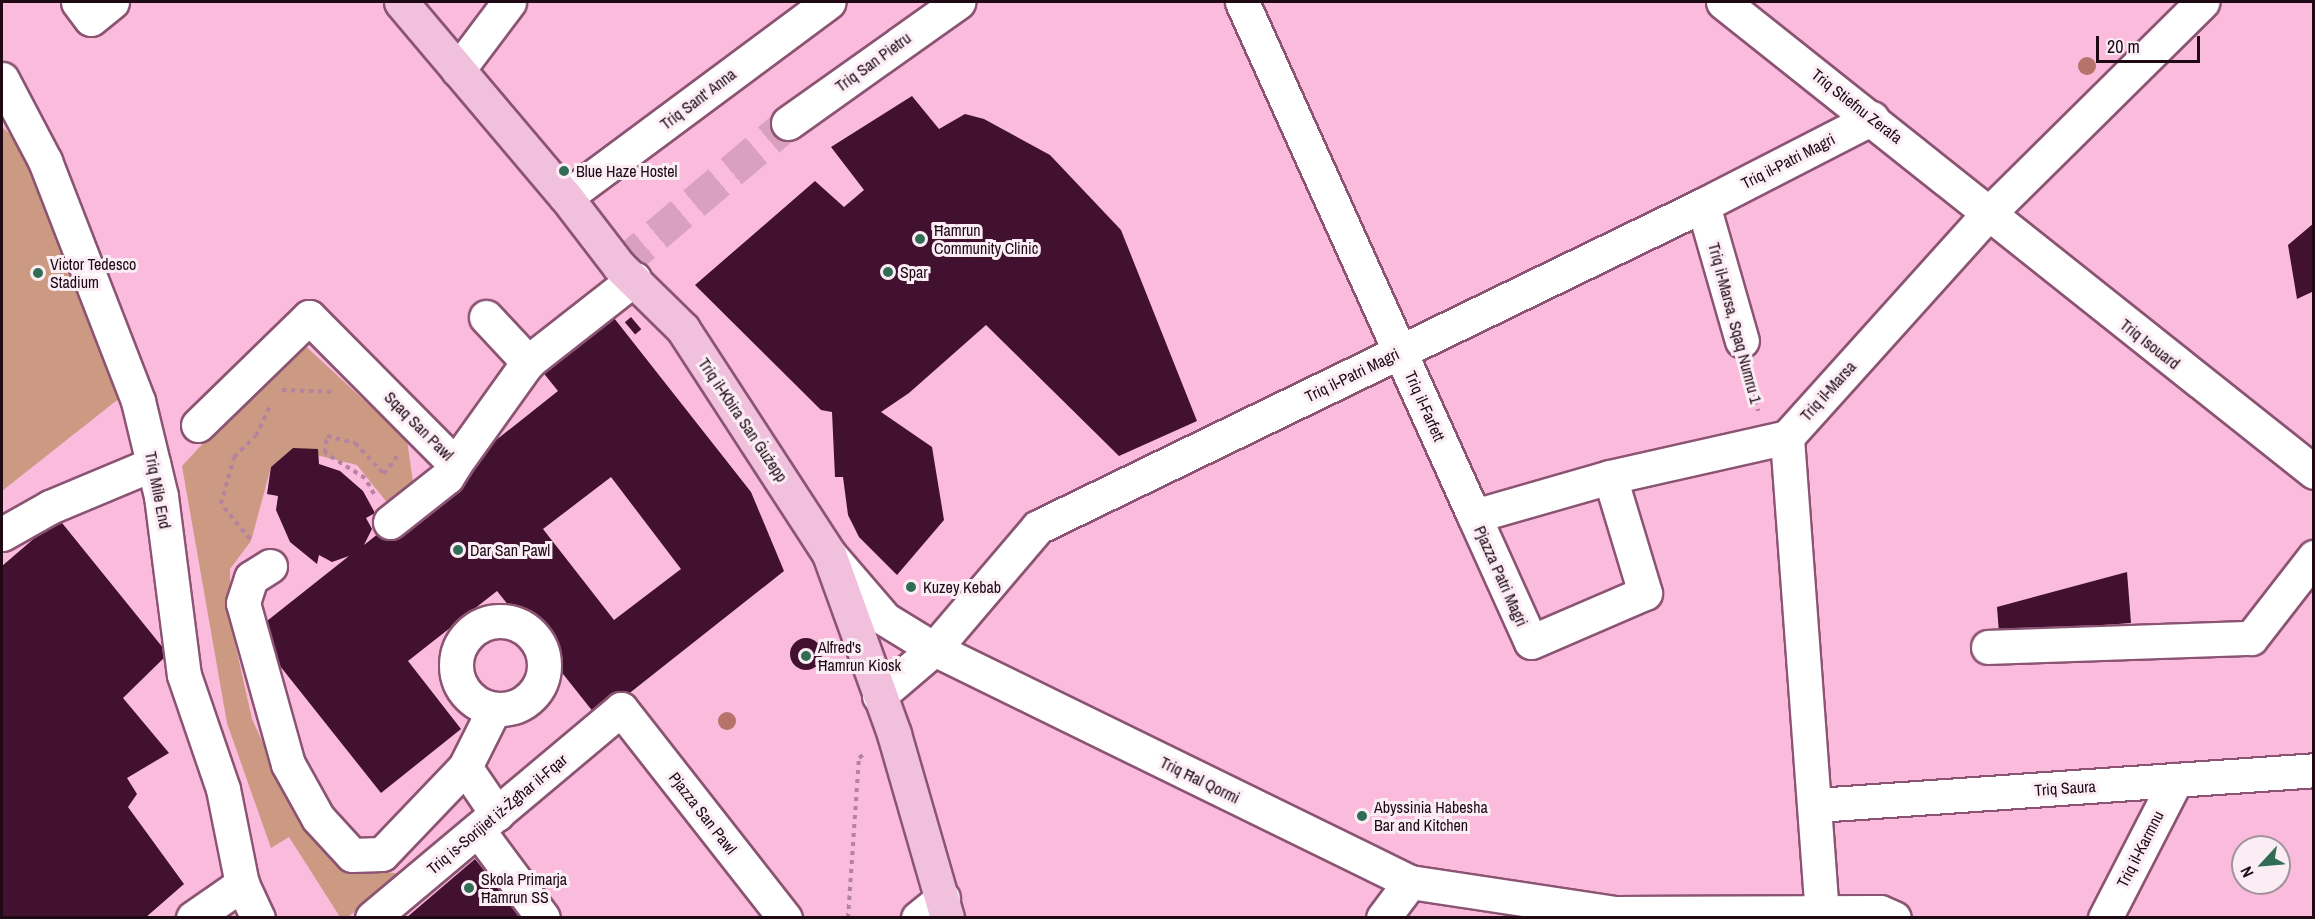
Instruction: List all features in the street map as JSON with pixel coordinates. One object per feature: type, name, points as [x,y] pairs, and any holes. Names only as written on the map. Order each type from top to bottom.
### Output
[{"type":"main road","name":"Triq il-Kbira San Ġużepp","points":[[401,2],[634,279],[683,329],[829,554],[894,735],[936,911]]},
{"type":"street","points":[[78,2],[91,19],[112,2]]},
{"type":"street","points":[[458,70],[509,2]]},
{"type":"street","name":"Triq Sant' Anna","points":[[566,197],[829,2]]},
{"type":"street","name":"Triq San Pietru","points":[[788,123],[958,2]]},
{"type":"street","name":"Triq il-Farfett","points":[[1242,2],[1474,516]]},
{"type":"street","name":"Triq Stiefnu Zerafa","points":[[1723,2],[1872,118],[1987,215]]},
{"type":"street","name":"Triq il-Marsa","points":[[1822,915],[1816,805],[1776,440],[1987,215],[2202,2]]},
{"type":"street","name":"Triq Mile End","points":[[2,79],[45,161],[138,400],[153,464],[175,594],[184,675],[223,789],[242,884],[258,918]]},
{"type":"street","name":"Triq il-Patri Magri","points":[[879,696],[934,649],[1038,527],[1702,205],[1872,118]]},
{"type":"street","name":"Triq il-Marsa, Sqaq Numru 1","points":[[1702,205],[1742,341]]},
{"type":"street","name":"Triq Isouard","points":[[1987,215],[2313,472]]},
{"type":"street","name":"Sqaq San Pawl","points":[[198,425],[309,317],[455,464],[528,362],[634,279]]},
{"type":"street","points":[[486,317],[528,362]]},
{"type":"street","points":[[1474,516],[1610,477],[1776,440]]},
{"type":"street","points":[[2,534],[50,507],[153,464]]},
{"type":"street","points":[[390,522],[447,477],[455,464]]},
{"type":"street","name":"Pjazza Patri Magri","points":[[1474,516],[1531,642],[1645,593],[1610,477]]},
{"type":"street","name":"Triq Ħal Qormi","points":[[829,554],[885,619],[934,649],[1410,882],[1617,915],[1822,915],[1880,912],[1894,918]]},
{"type":"street","points":[[1988,648],[2251,638],[2313,557]]},
{"type":"street","points":[[270,566],[251,579],[243,603],[288,764],[318,818],[352,855],[382,854],[465,767],[494,709]]},
{"type":"street","name":"Triq is-Sorijiet iż-Żgħar il-Fqar","points":[[372,918],[621,709]]},
{"type":"street","name":"Pjazza San Pawl","points":[[621,709],[785,918]]},
{"type":"street","points":[[465,767],[487,822],[543,918]]},
{"type":"street","name":"Triq Saura","points":[[1816,805],[2313,770]]},
{"type":"street","name":"Triq il-Karmnu","points":[[2104,918],[2176,780]]},
{"type":"street","points":[[1383,918],[1410,882]]},
{"type":"street","points":[[193,918],[242,884]]},
{"type":"path","name":"Triq il-Marsa, Sqaq Numru 1","points":[[1742,341],[1776,440]]},
{"type":"path","points":[[278,390],[308,388],[337,393],[344,400]]},
{"type":"path","points":[[270,566],[221,504],[234,457],[256,436],[273,400]]},
{"type":"path","points":[[390,522],[365,477],[325,453],[327,436],[355,443],[384,474],[397,457],[394,449]]},
{"type":"path","points":[[848,918],[859,758],[875,742],[894,735]]},
{"type":"shaded area","name":"Victor Tedesco Stadium","points":[[2,127],[27,149],[121,397],[2,491]]},
{"type":"shaded area","points":[[299,340],[407,440],[413,482],[389,505],[357,465],[292,449],[271,467],[251,541],[230,569],[230,621],[252,719],[283,787],[339,867],[403,874],[348,917],[340,917],[289,837],[271,848],[227,723],[182,466]]},
{"type":"building","points":[[912,96],[939,129],[965,114],[984,119],[1050,155],[1121,230],[1197,421],[1119,456],[986,325],[909,393],[881,412],[932,447],[944,520],[897,575],[859,537],[848,515],[843,477],[835,477],[832,412],[821,410],[695,285],[815,181],[844,207],[864,190],[831,147]]},
{"type":"building","points":[[2314,223],[2314,291],[2297,299],[2288,245]]},
{"type":"building","name":"Dar San Pawl","points":[[603,304],[751,492],[784,571],[598,718],[497,591],[408,661],[461,729],[381,793],[253,632],[349,556],[332,562],[319,555],[317,564],[290,542],[276,510],[278,496],[267,494],[271,467],[293,448],[318,449],[319,464],[340,471],[363,491],[375,513],[366,518],[372,529],[364,545],[558,391],[533,360]],"holes":[[[611,477],[681,569],[614,620],[543,529]]]},
{"type":"building","points":[[631,317],[641,329],[635,334],[625,322]]},
{"type":"building","points":[[58,518],[168,654],[123,698],[169,753],[127,778],[137,794],[128,807],[184,884],[145,918],[2,918],[2,566]]},
{"type":"building","points":[[2127,572],[2131,623],[1999,633],[1997,607]]},
{"type":"building","name":"Alfred's Ħamrun Kiosk","points":[[806,638],[817,643],[822,654],[817,665],[806,670],[795,665],[790,654],[795,643]]},
{"type":"building","name":"Skola Primarja Ħamrun SS","points":[[475,859],[522,918],[406,918]]},
{"type":"tunnel","points":[[619,266],[788,123]]},
{"type":"place","name":"Blue Haze Hostel","points":[[564,171]]},
{"type":"place","name":"Ħamrun Community Clinic","points":[[920,239]]},
{"type":"place","name":"Spar","points":[[888,272]]},
{"type":"place","name":"Victor Tedesco Stadium","points":[[38,273]]},
{"type":"place","name":"Dar San Pawl","points":[[458,550]]},
{"type":"place","name":"Kuzey Kebab","points":[[911,587]]},
{"type":"place","name":"Alfred's Ħamrun Kiosk","points":[[806,656]]},
{"type":"place","name":"Abyssinia Habesha Bar and Kitchen","points":[[1362,816]]},
{"type":"place","name":"Skola Primarja Ħamrun SS","points":[[469,888]]}]
